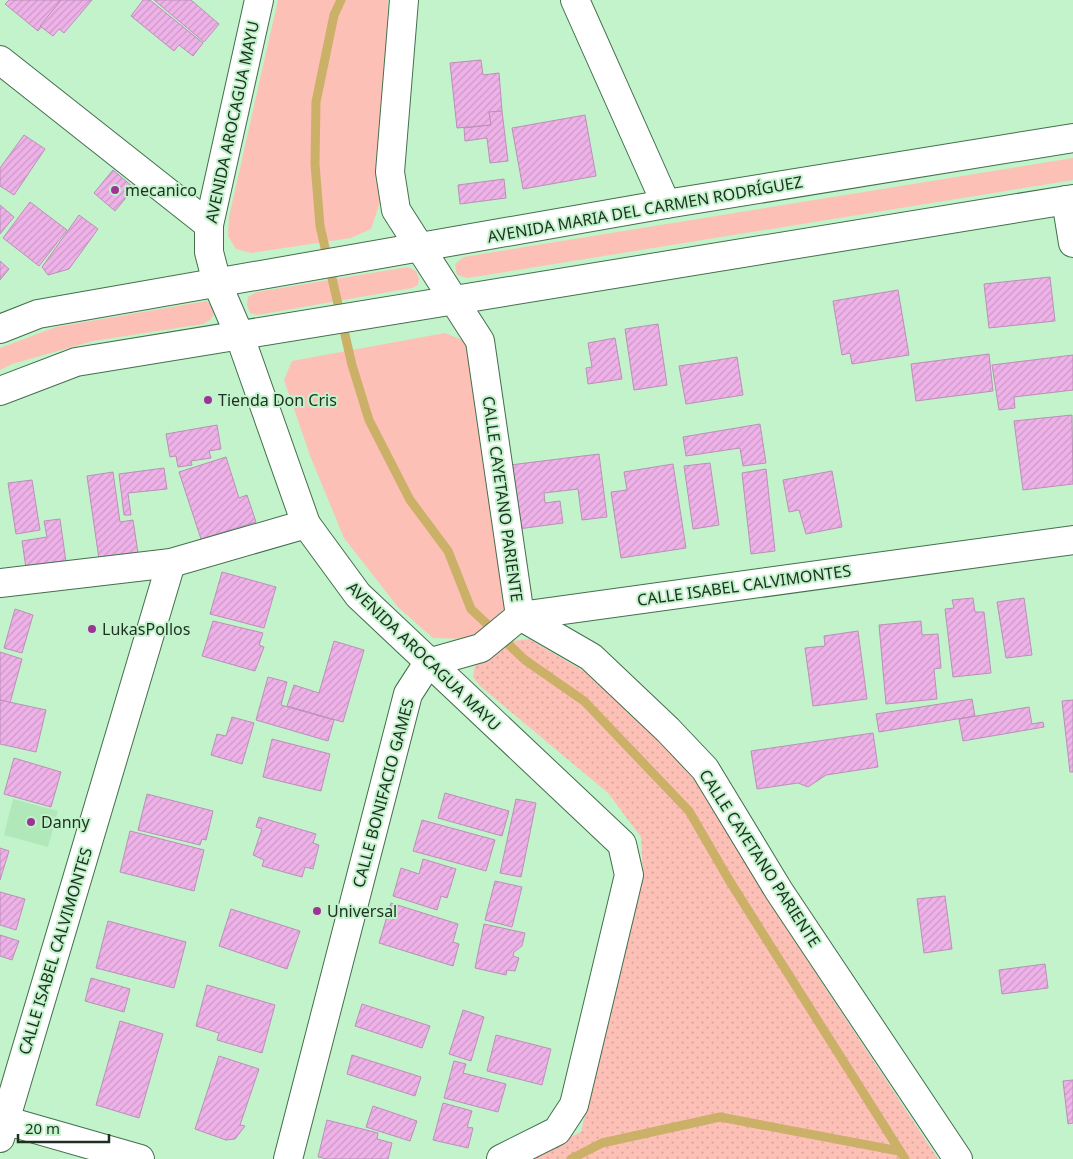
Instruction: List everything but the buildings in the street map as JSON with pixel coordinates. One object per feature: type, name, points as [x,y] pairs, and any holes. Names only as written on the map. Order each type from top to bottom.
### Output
[{"type":"street","name":"AVENIDA AROCAGUA MAYU","points":[[259,0],[208,225],[209,252],[217,283],[239,334],[306,524],[358,595],[622,844],[629,875],[574,1105],[556,1131],[501,1159]]},
{"type":"street","name":"CALLE CAYETANO PARIENTE","points":[[404,0],[390,172],[396,210],[480,341],[520,616],[591,657],[668,730],[705,770],[779,891],[958,1159]]},
{"type":"street","points":[[575,0],[666,204]]},
{"type":"street","points":[[0,60],[208,225]]},
{"type":"street","name":"AVENIDA MARIA DEL CARMEN RODRÍGUEZ","points":[[0,329],[38,314],[419,246],[1073,138]]},
{"type":"street","points":[[0,391],[76,362],[1070,199],[1073,243]]},
{"type":"street","points":[[0,583],[171,563],[306,524]]},
{"type":"street","name":"CALLE ISABEL CALVIMONTES","points":[[520,616],[1073,540]]},
{"type":"street","name":"CALLE ISABEL CALVIMONTES","points":[[2,1126],[171,563]]},
{"type":"street","points":[[428,663],[482,648],[520,616]]},
{"type":"street","name":"CALLE BONIFACIO GAMES","points":[[288,1159],[408,694],[428,663]]},
{"type":"street","points":[[2,1126],[140,1159]]},
{"type":"shaded area","points":[[278,0],[388,0],[380,202],[371,229],[351,238],[251,253],[236,249],[228,236],[229,217]]},
{"type":"shaded area","points":[[1073,158],[1073,180],[468,278],[457,275],[455,264],[464,257]]},
{"type":"shaded area","points":[[408,267],[416,271],[419,279],[418,285],[412,288],[257,315],[250,313],[247,305],[248,297],[257,292]]},
{"type":"shaded area","points":[[207,301],[212,307],[214,314],[210,320],[203,324],[93,341],[12,364],[0,370],[0,348],[56,327]]},
{"type":"shaded area","points":[[445,333],[467,342],[505,608],[490,625],[470,639],[433,638],[398,607],[344,538],[311,458],[284,380],[292,361]]},
{"type":"shaded area","points":[[529,639],[585,672],[651,729],[686,766],[774,910],[938,1159],[524,1159],[581,1132],[643,874],[641,837],[608,793],[480,686],[473,677],[475,665],[513,641]]},
{"type":"shaded area","points":[[13,799],[58,811],[48,847],[4,835]]},
{"type":"waterway","points":[[341,0],[334,15],[316,102],[315,164],[320,226],[352,365],[369,420],[410,500],[448,551],[471,609],[525,660],[584,701],[689,811],[729,880],[905,1159]]},
{"type":"waterway","points":[[571,1159],[602,1143],[720,1117],[899,1151]]},
{"type":"place","name":"mecanico","points":[[115,190]]},
{"type":"place","name":"Tienda Don Cris","points":[[208,400]]},
{"type":"place","name":"LukasPollos","points":[[92,629]]},
{"type":"place","name":"Danny","points":[[31,822]]},
{"type":"place","name":"Universal","points":[[317,911]]}]
